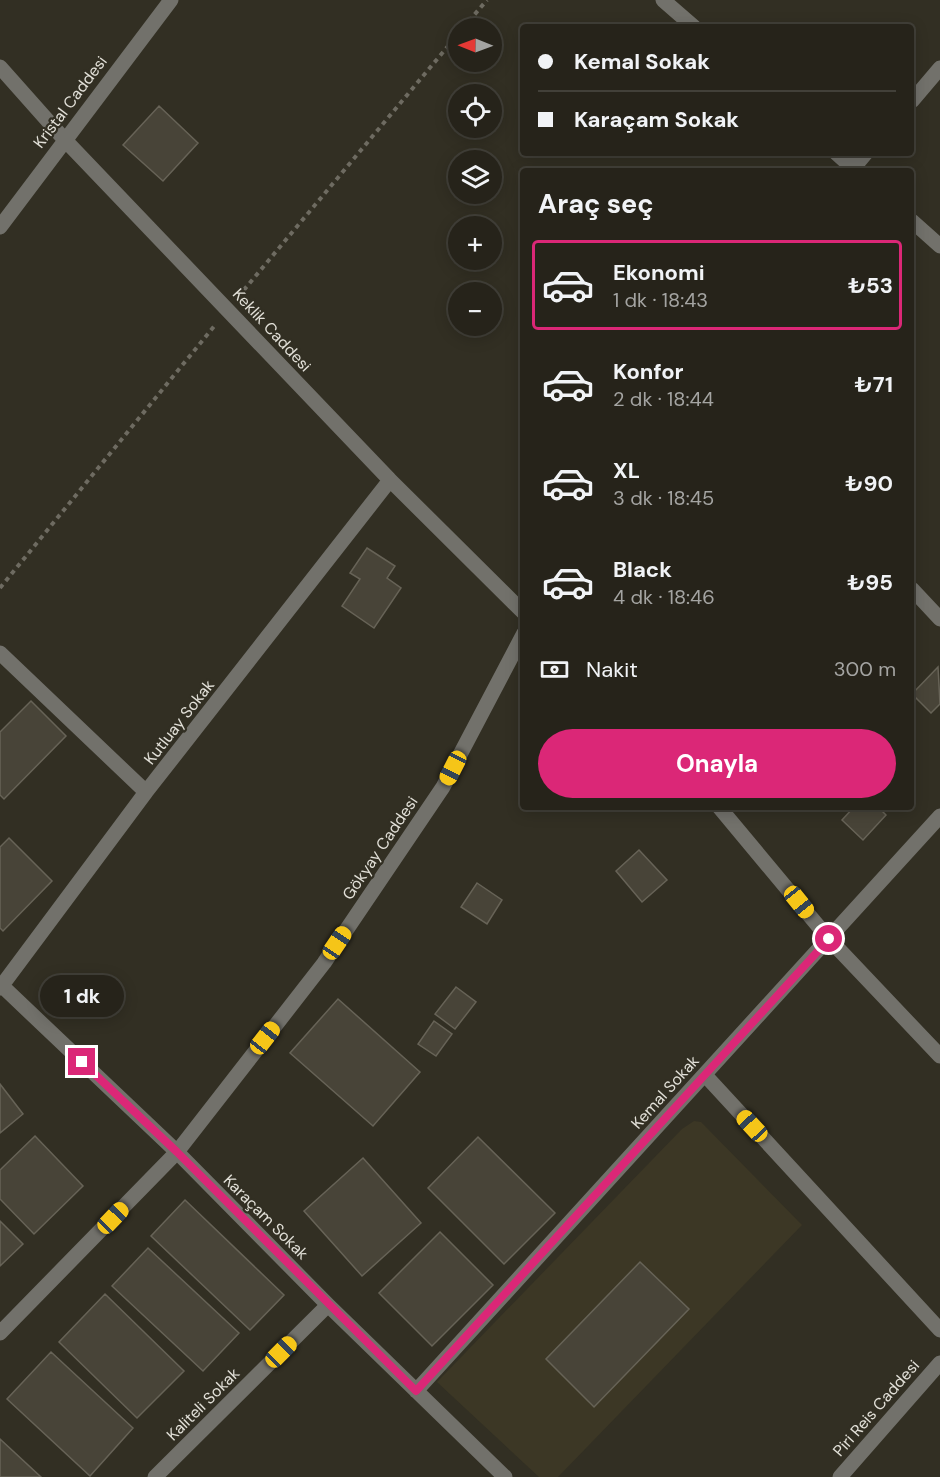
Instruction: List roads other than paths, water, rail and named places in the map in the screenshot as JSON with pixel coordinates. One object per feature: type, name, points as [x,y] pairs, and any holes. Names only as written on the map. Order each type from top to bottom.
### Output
[{"type":"street","name":"Kristal Caddesi","points":[[0,227],[64,139],[171,0]]},
{"type":"street","points":[[663,0],[691,24]]},
{"type":"street","name":"Keklik Caddesi","points":[[0,67],[64,139],[390,480],[520,609]]},
{"type":"street","points":[[914,99],[940,69]]},
{"type":"street","points":[[839,156],[851,168]]},
{"type":"street","points":[[855,168],[864,156]]},
{"type":"street","points":[[914,223],[940,246]]},
{"type":"street","name":"Kutluay Sokak","points":[[1,986],[146,792],[390,480]]},
{"type":"street","points":[[914,591],[940,619]]},
{"type":"street","name":"Gökyay Caddesi","points":[[0,1333],[177,1152],[324,963],[443,788],[520,641]]},
{"type":"street","points":[[0,653],[146,792]]},
{"type":"street","points":[[722,810],[829,939],[940,1056]]},
{"type":"street","name":"Kemal Sokak","points":[[416,1391],[940,816]]},
{"type":"street","name":"Karaçam Sokak","points":[[1,986],[177,1152],[328,1305],[505,1477]]},
{"type":"street","points":[[705,1075],[940,1330]]},
{"type":"street","name":"Kaliteli Sokak","points":[[155,1477],[328,1305]]},
{"type":"street","name":"Piri Reis Caddesi","points":[[840,1477],[940,1363]]}]
